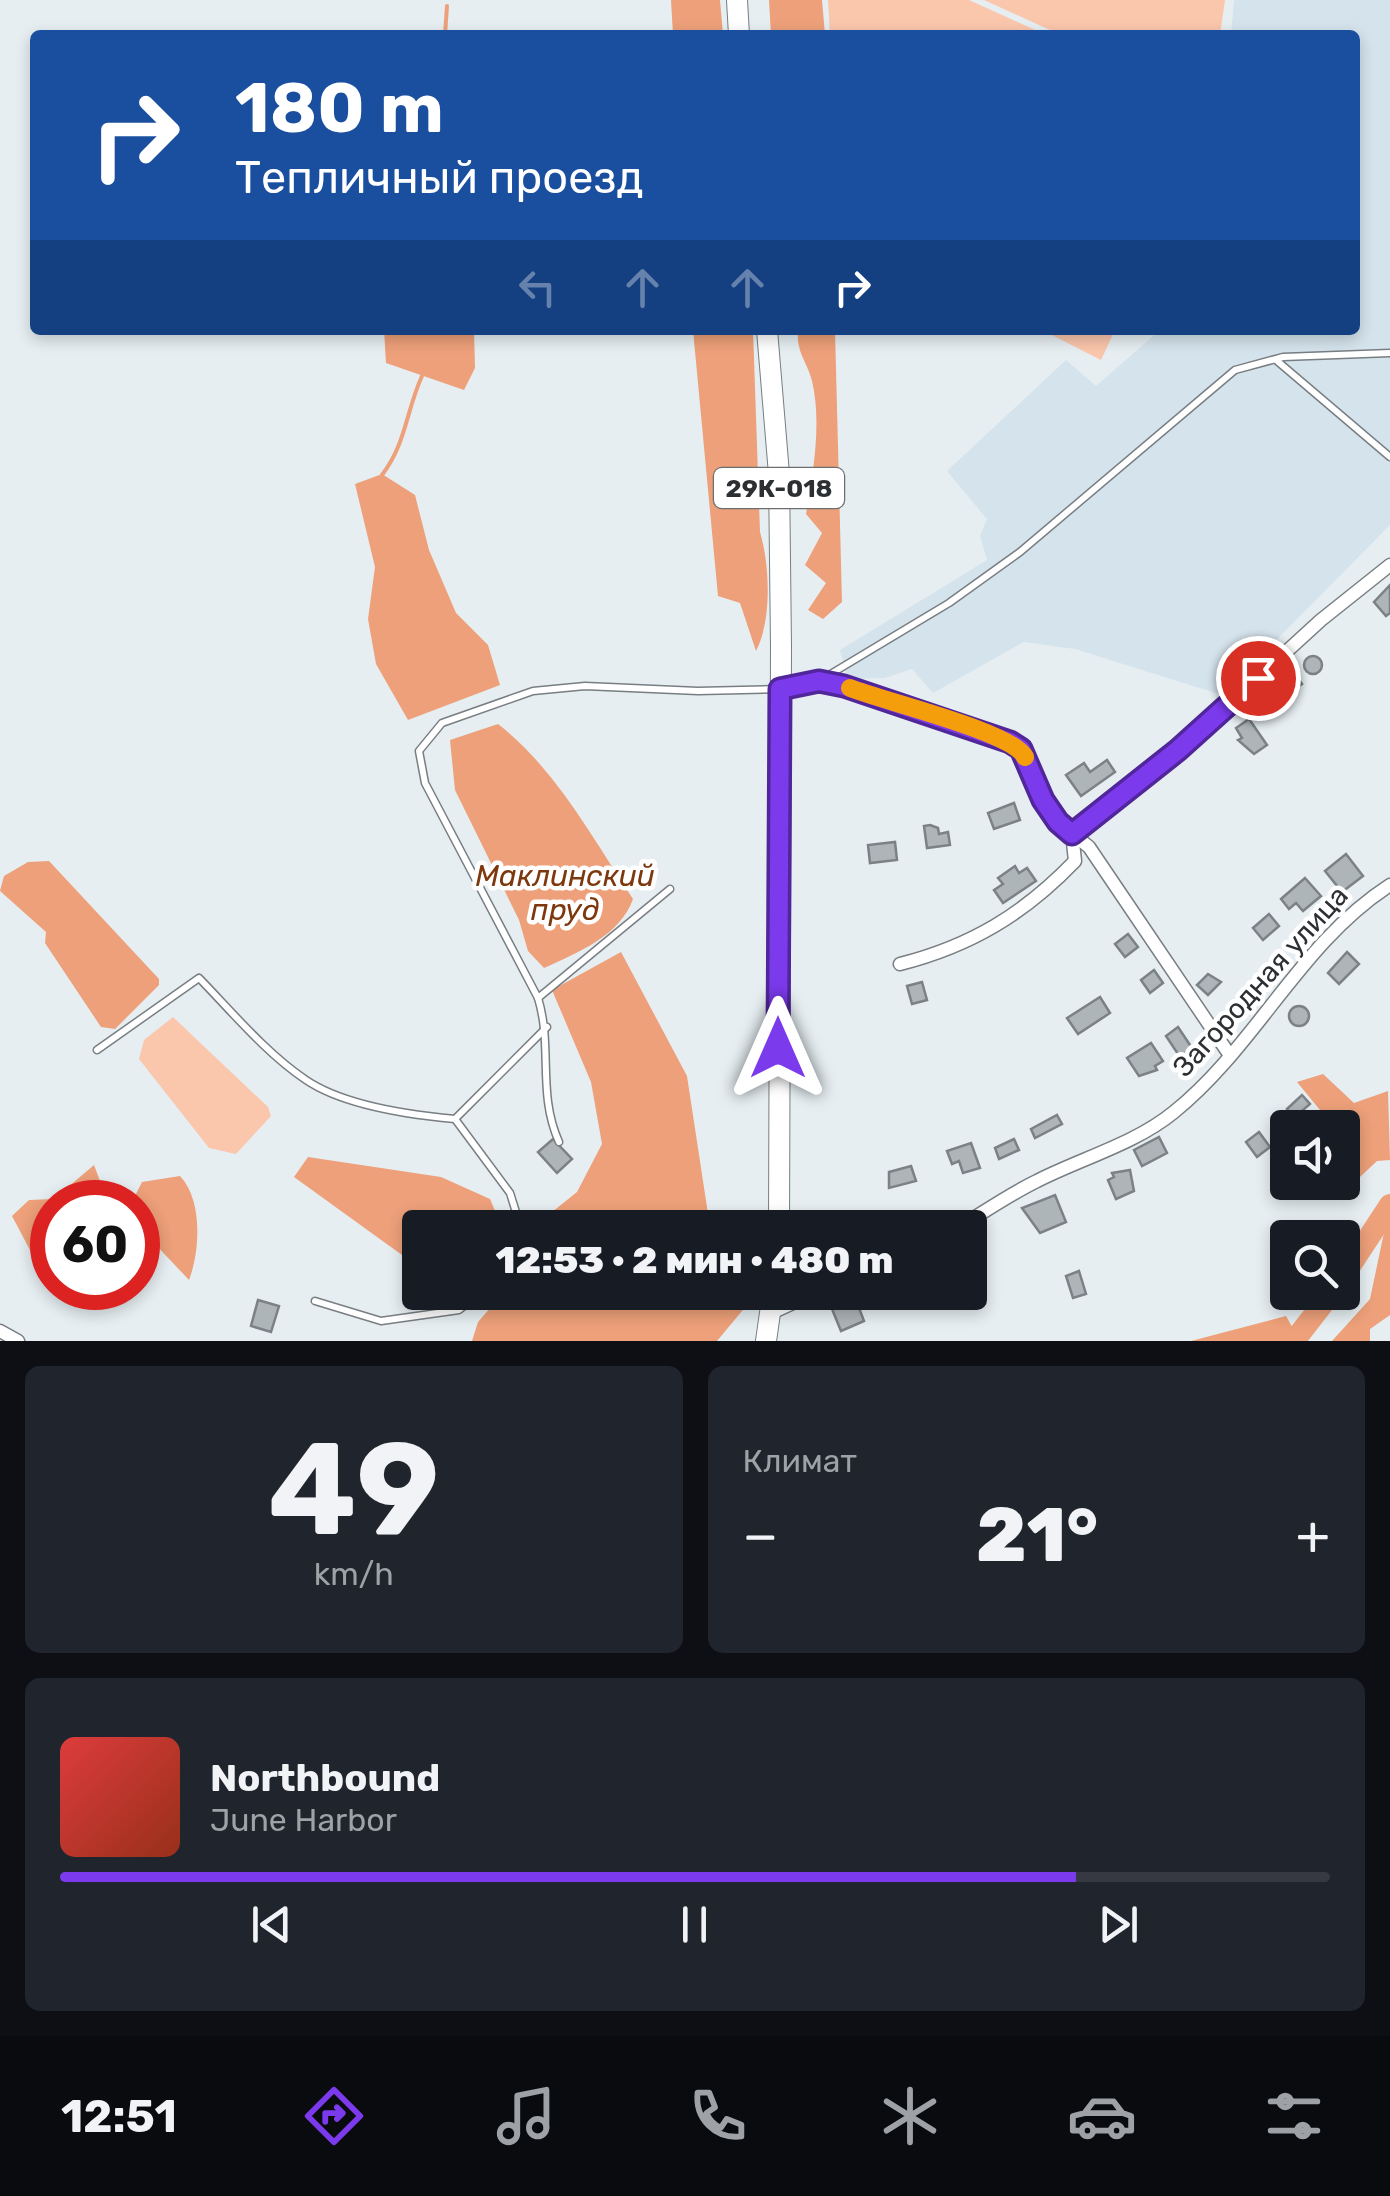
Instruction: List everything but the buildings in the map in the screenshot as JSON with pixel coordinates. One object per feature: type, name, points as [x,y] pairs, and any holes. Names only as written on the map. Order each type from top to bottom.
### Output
[{"type":"main road","points":[[738,0],[739,30]]},
{"type":"main road","name":"29К-018","points":[[767,335],[779,474],[779,1210]]},
{"type":"main road","points":[[766,1341],[771,1310]]},
{"type":"street","points":[[1072,834],[1178,750],[1321,620],[1390,565]]},
{"type":"street","points":[[819,681],[1010,742],[1021,749],[1058,822],[1089,847],[1229,1054]]},
{"type":"street","points":[[900,964],[943,953],[999,926],[1045,892],[1075,861],[1072,834]]},
{"type":"street","name":"Загородная улица","points":[[987,1211],[1037,1181],[1120,1144],[1174,1112],[1229,1054],[1352,909],[1390,885]]},
{"type":"street","points":[[770,1314],[779,1310]]},
{"type":"street","points":[[0,1331],[18,1341]]},
{"type":"lane","points":[[558,1142],[547,1116],[543,1080],[547,1027],[538,998],[425,783],[419,751],[428,736],[466,711],[534,691],[585,686],[698,692],[780,689],[819,681],[949,603],[1020,552],[1234,370],[1276,359],[1390,353]]},
{"type":"lane","points":[[1276,359],[1390,457]]},
{"type":"lane","points":[[538,998],[670,890]]},
{"type":"lane","points":[[97,1050],[199,978],[274,1055],[309,1082],[403,1114],[455,1119],[510,1193],[515,1210]]},
{"type":"lane","points":[[455,1119],[547,1027]]},
{"type":"lane","points":[[315,1301],[381,1321],[459,1310]]},
{"type":"shaded area","points":[[671,0],[720,0],[723,30],[673,30]]},
{"type":"shaded area","points":[[769,0],[822,0],[825,30],[771,30]]},
{"type":"shaded area","points":[[828,0],[969,0],[1035,30],[830,30]]},
{"type":"shaded area","points":[[984,0],[1225,0],[1221,30],[1050,30]]},
{"type":"shaded area","points":[[1234,0],[1390,0],[1390,525],[1222,695],[1075,649],[1024,642],[933,693],[912,669],[885,678],[848,679],[840,650],[987,560],[980,536],[987,519],[947,471],[1066,360],[1096,386],[1154,335],[1360,335],[1360,30],[1231,30]]},
{"type":"shaded area","points":[[693,335],[753,335],[760,532],[768,593],[765,624],[756,651],[740,603],[718,596]]},
{"type":"shaded area","points":[[835,335],[842,602],[823,619],[808,610],[826,583],[805,565],[822,533],[806,514],[816,414],[812,381],[798,338]]},
{"type":"shaded area","points":[[1052,335],[1113,335],[1101,360]]},
{"type":"shaded area","points":[[621,952],[687,1076],[707,1210],[554,1210],[577,1192],[602,1144],[591,1082],[552,990]]},
{"type":"shaded area","points":[[173,1017],[268,1107],[271,1116],[236,1154],[209,1148],[139,1059],[144,1040]]},
{"type":"shaded area","points":[[1323,1074],[1354,1103],[1388,1091],[1390,1160],[1377,1161],[1360,1177],[1360,1110],[1320,1110],[1297,1082]]},
{"type":"shaded area","points":[[94,1165],[100,1180],[76,1180]]},
{"type":"shaded area","points":[[180,1176],[193,1198],[197,1226],[189,1280],[160,1249],[160,1180],[155,1180]]},
{"type":"shaded area","points":[[30,1200],[30,1250],[12,1216]]},
{"type":"shaded area","points":[[1390,1204],[1390,1315],[1370,1329],[1370,1341],[1332,1341],[1370,1299]]},
{"type":"shaded area","points":[[488,1310],[743,1310],[717,1341],[472,1341],[478,1322]]},
{"type":"shaded area","points":[[1286,1316],[1300,1341],[1191,1341]]},
{"type":"water","points":[[384,335],[474,335],[475,368],[464,390],[386,363]]},
{"type":"water","points":[[382,474],[415,495],[429,550],[456,613],[488,645],[500,685],[408,720],[376,664],[368,619],[375,567],[355,484]]},
{"type":"water","name":"Маклинский пруд","points":[[498,724],[556,783],[633,899],[608,933],[544,968],[528,951],[519,920],[455,790],[450,740]]},
{"type":"water","points":[[49,861],[159,979],[159,985],[115,1029],[101,1027],[45,943],[46,932],[0,891],[4,876],[28,862]]},
{"type":"water","points":[[308,1157],[441,1177],[490,1199],[495,1210],[402,1210],[402,1255],[294,1177]]},
{"type":"waterway","points":[[445,30],[447,6]]},
{"type":"waterway","points":[[382,475],[401,439],[422,376]]},
{"type":"waterway","points":[[1360,1251],[1390,1205]]},
{"type":"waterway","points":[[1294,1341],[1318,1310]]},
{"type":"slow traffic","points":[[850,688],[890,704],[989,732],[1021,749],[1025,757]]},
{"type":"route","points":[[778,1048],[780,689],[819,681],[844,686],[1010,742],[1021,749],[1043,800],[1072,834],[1178,750],[1258,678]]}]
